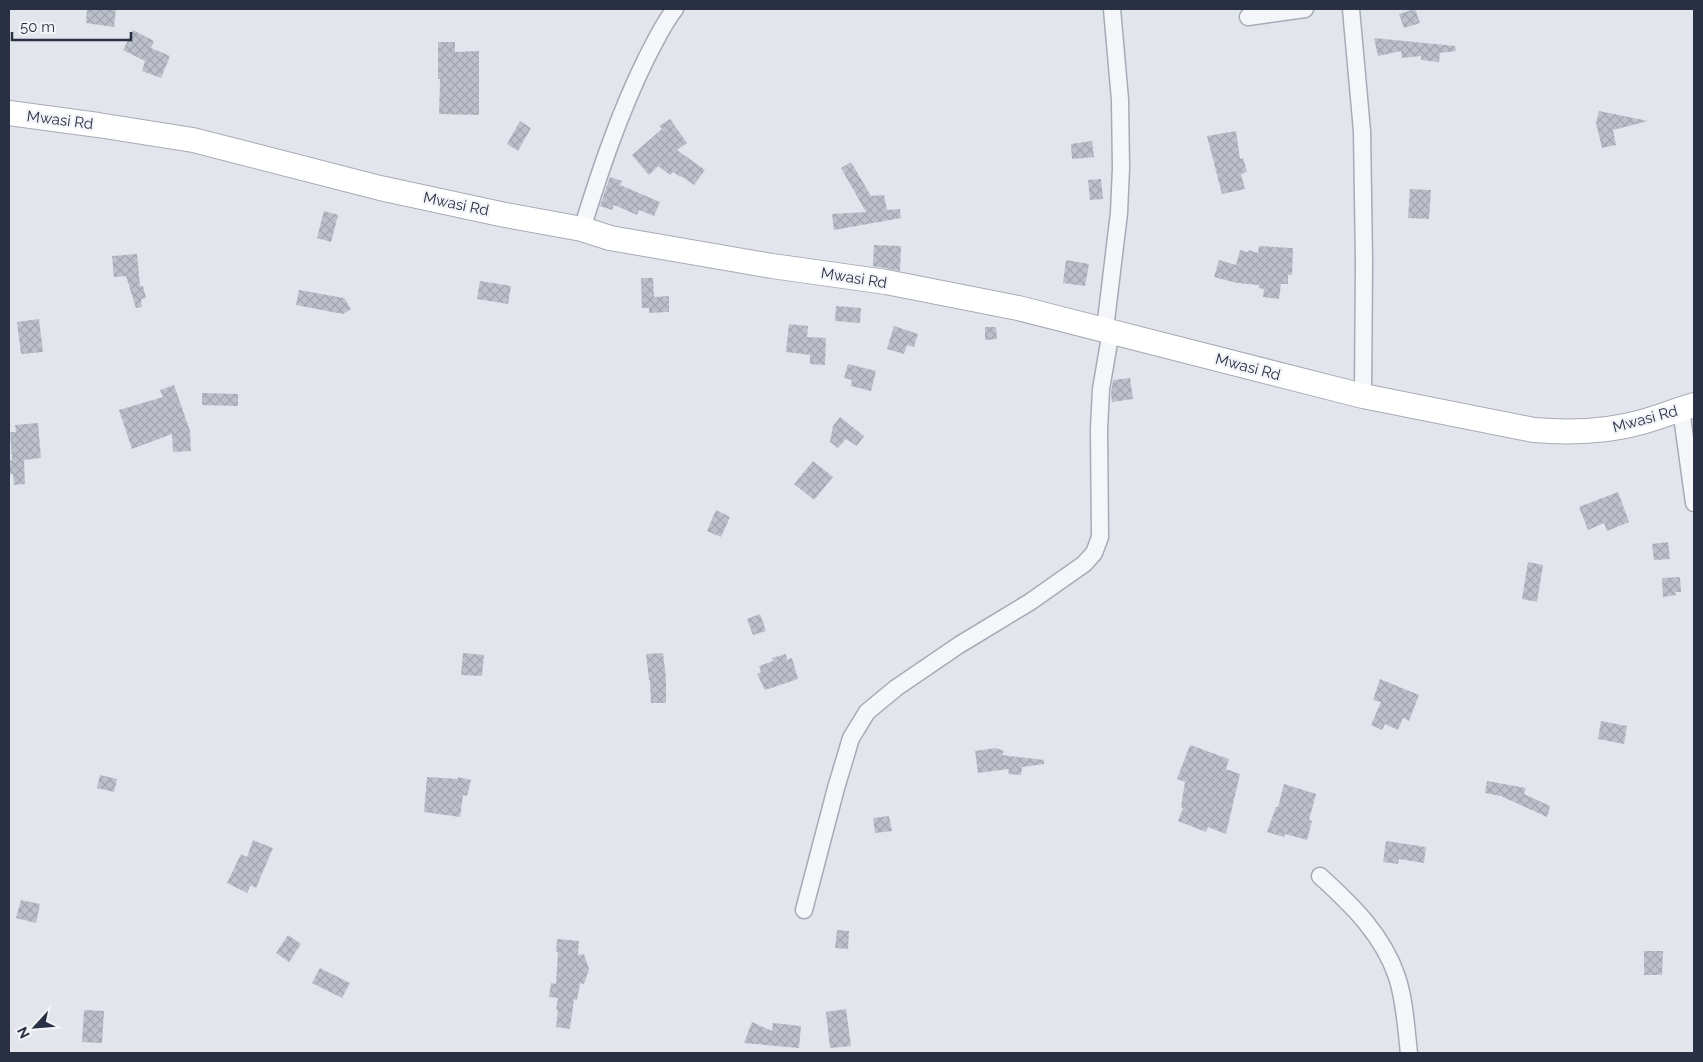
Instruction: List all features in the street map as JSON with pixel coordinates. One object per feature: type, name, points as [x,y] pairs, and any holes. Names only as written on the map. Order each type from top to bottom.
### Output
[{"type":"street","points":[[582,229],[611,140],[624,107],[659,34],[675,9]]},
{"type":"street","points":[[804,910],[851,738],[867,712],[896,688],[959,645],[1030,602],[1084,564],[1094,552],[1100,537],[1099,429],[1101,389],[1119,214],[1121,168],[1120,100],[1112,9]]},
{"type":"street","points":[[1248,17],[1305,9]]},
{"type":"street","points":[[1351,9],[1362,131],[1364,262],[1363,396]]},
{"type":"street","name":"Mwasi Rd","points":[[9,114],[98,125],[193,140],[380,188],[505,215],[582,229],[610,238],[772,266],[886,282],[1018,308],[1363,396],[1534,430],[1561,432],[1608,429],[1642,422],[1688,407]]},
{"type":"street","points":[[1688,407],[1694,503]]},
{"type":"street","points":[[1320,876],[1350,903],[1377,936],[1388,956],[1397,978],[1406,1022],[1409,1053]]},
{"type":"building","points":[[87,9],[116,9],[114,27],[86,23]]},
{"type":"building","points":[[1415,9],[1420,23],[1404,28],[1399,14]]},
{"type":"building","points":[[133,30],[154,41],[151,48],[170,56],[161,78],[142,71],[145,61],[123,50]]},
{"type":"building","points":[[1374,38],[1455,46],[1456,51],[1440,53],[1439,62],[1421,60],[1421,56],[1402,58],[1401,51],[1378,56]]},
{"type":"building","points":[[438,42],[455,42],[455,52],[479,51],[479,115],[439,114]]},
{"type":"building","points":[[1599,111],[1648,121],[1613,130],[1616,145],[1602,148],[1596,123]]},
{"type":"building","points":[[670,119],[687,143],[677,150],[705,170],[694,185],[673,172],[670,175],[658,166],[649,175],[632,155],[662,129],[659,126]]},
{"type":"building","points":[[520,121],[531,128],[518,151],[507,144]]},
{"type":"building","points":[[1236,131],[1240,159],[1243,158],[1247,172],[1241,174],[1245,189],[1222,194],[1207,136]]},
{"type":"building","points":[[1092,141],[1094,157],[1072,159],[1071,144]]},
{"type":"building","points":[[851,162],[871,196],[884,195],[887,210],[900,209],[901,218],[834,230],[832,214],[866,212],[841,168]]},
{"type":"building","points":[[610,177],[622,181],[620,185],[660,202],[654,216],[639,210],[637,215],[614,205],[612,210],[600,206]]},
{"type":"building","points":[[1101,179],[1103,199],[1090,200],[1088,180]]},
{"type":"building","points":[[1410,189],[1431,190],[1429,219],[1408,218]]},
{"type":"building","points":[[324,211],[338,215],[331,242],[317,238]]},
{"type":"building","points":[[874,245],[901,246],[900,271],[873,266]]},
{"type":"building","points":[[1259,246],[1293,248],[1292,275],[1288,275],[1288,284],[1281,284],[1279,299],[1263,297],[1264,289],[1259,288],[1259,285],[1237,283],[1214,277],[1219,260],[1236,265],[1240,250],[1258,253]]},
{"type":"building","points":[[137,254],[140,286],[143,286],[146,298],[141,299],[142,307],[136,308],[126,276],[114,277],[112,256]]},
{"type":"building","points":[[1066,260],[1089,264],[1085,286],[1063,283]]},
{"type":"building","points":[[641,278],[653,278],[654,297],[669,296],[669,312],[649,313],[649,308],[642,308]]},
{"type":"building","points":[[480,281],[511,286],[508,304],[477,299]]},
{"type":"building","points":[[299,290],[344,298],[351,309],[343,314],[296,305]]},
{"type":"building","points":[[836,306],[861,308],[860,323],[835,321]]},
{"type":"building","points":[[39,319],[43,352],[21,354],[17,322]]},
{"type":"building","points":[[789,324],[808,326],[807,337],[826,338],[825,365],[810,364],[810,355],[786,352]]},
{"type":"building","points":[[894,326],[918,334],[914,347],[907,345],[904,354],[887,349]]},
{"type":"building","points":[[985,327],[996,327],[997,339],[985,340]]},
{"type":"building","points":[[848,364],[876,371],[871,391],[851,386],[852,380],[844,378]]},
{"type":"building","points":[[1130,378],[1133,399],[1112,402],[1113,380]]},
{"type":"building","points":[[174,385],[190,431],[191,451],[173,452],[172,434],[132,449],[119,410],[163,397],[160,390]]},
{"type":"building","points":[[202,393],[238,394],[238,406],[202,405]]},
{"type":"building","points":[[840,417],[864,436],[857,446],[846,439],[838,448],[830,442],[833,426]]},
{"type":"building","points":[[38,423],[41,458],[24,460],[25,484],[14,485],[13,474],[9,474],[9,461],[12,460],[10,432],[16,432],[15,425]]},
{"type":"building","points":[[813,461],[833,477],[814,500],[794,484]]},
{"type":"building","points":[[1618,492],[1629,522],[1607,531],[1604,523],[1588,530],[1579,507]]},
{"type":"building","points":[[716,510],[730,517],[721,537],[707,531]]},
{"type":"building","points":[[1668,542],[1670,559],[1654,560],[1652,544]]},
{"type":"building","points":[[1528,562],[1543,565],[1537,602],[1522,599]]},
{"type":"building","points":[[1680,577],[1681,592],[1675,592],[1676,595],[1663,597],[1662,578]]},
{"type":"building","points":[[760,614],[766,631],[753,635],[747,619]]},
{"type":"building","points":[[463,653],[484,655],[482,676],[461,675]]},
{"type":"building","points":[[663,653],[666,703],[651,703],[646,654]]},
{"type":"building","points":[[786,654],[787,660],[792,658],[798,679],[765,690],[757,674],[761,672],[759,666],[773,661],[772,658]]},
{"type":"building","points":[[1380,679],[1419,695],[1409,721],[1403,718],[1398,730],[1385,724],[1382,730],[1371,725],[1381,702],[1373,700]]},
{"type":"building","points":[[1601,721],[1627,726],[1624,744],[1598,739]]},
{"type":"building","points":[[1190,745],[1229,759],[1226,769],[1240,774],[1226,834],[1208,827],[1206,832],[1178,821],[1183,808],[1181,807],[1185,782],[1177,779]]},
{"type":"building","points":[[996,748],[1004,751],[1002,755],[1044,760],[1044,764],[1022,767],[1021,775],[1008,774],[1009,769],[978,773],[975,751]]},
{"type":"building","points":[[100,775],[117,779],[114,792],[97,788]]},
{"type":"building","points":[[427,777],[458,779],[458,777],[471,780],[467,796],[463,795],[460,817],[424,812]]},
{"type":"building","points":[[1487,781],[1526,788],[1524,794],[1550,806],[1547,817],[1501,796],[1485,793]]},
{"type":"building","points":[[1284,784],[1316,794],[1309,820],[1312,821],[1307,840],[1285,834],[1284,837],[1267,832],[1276,807],[1278,807]]},
{"type":"building","points":[[889,816],[892,831],[875,833],[873,818]]},
{"type":"building","points":[[253,840],[273,848],[256,888],[251,885],[247,893],[227,883],[241,854],[247,857]]},
{"type":"building","points":[[1386,841],[1426,847],[1424,863],[1399,859],[1398,864],[1383,862]]},
{"type":"building","points":[[21,900],[40,904],[36,923],[16,918]]},
{"type":"building","points":[[837,930],[849,931],[848,949],[835,948]]},
{"type":"building","points":[[288,935],[301,944],[289,962],[276,953]]},
{"type":"building","points":[[557,939],[579,941],[578,955],[584,954],[589,969],[584,984],[580,983],[577,1000],[574,999],[570,1029],[556,1027],[558,998],[549,997],[551,983],[556,984]]},
{"type":"building","points":[[1644,951],[1663,951],[1662,975],[1644,975]]},
{"type":"building","points":[[320,968],[350,983],[342,998],[312,983]]},
{"type":"building","points":[[846,1009],[851,1046],[830,1048],[826,1012]]},
{"type":"building","points":[[84,1010],[104,1011],[102,1043],[82,1042]]},
{"type":"building","points":[[752,1022],[772,1031],[773,1023],[801,1026],[799,1048],[744,1043]]}]
